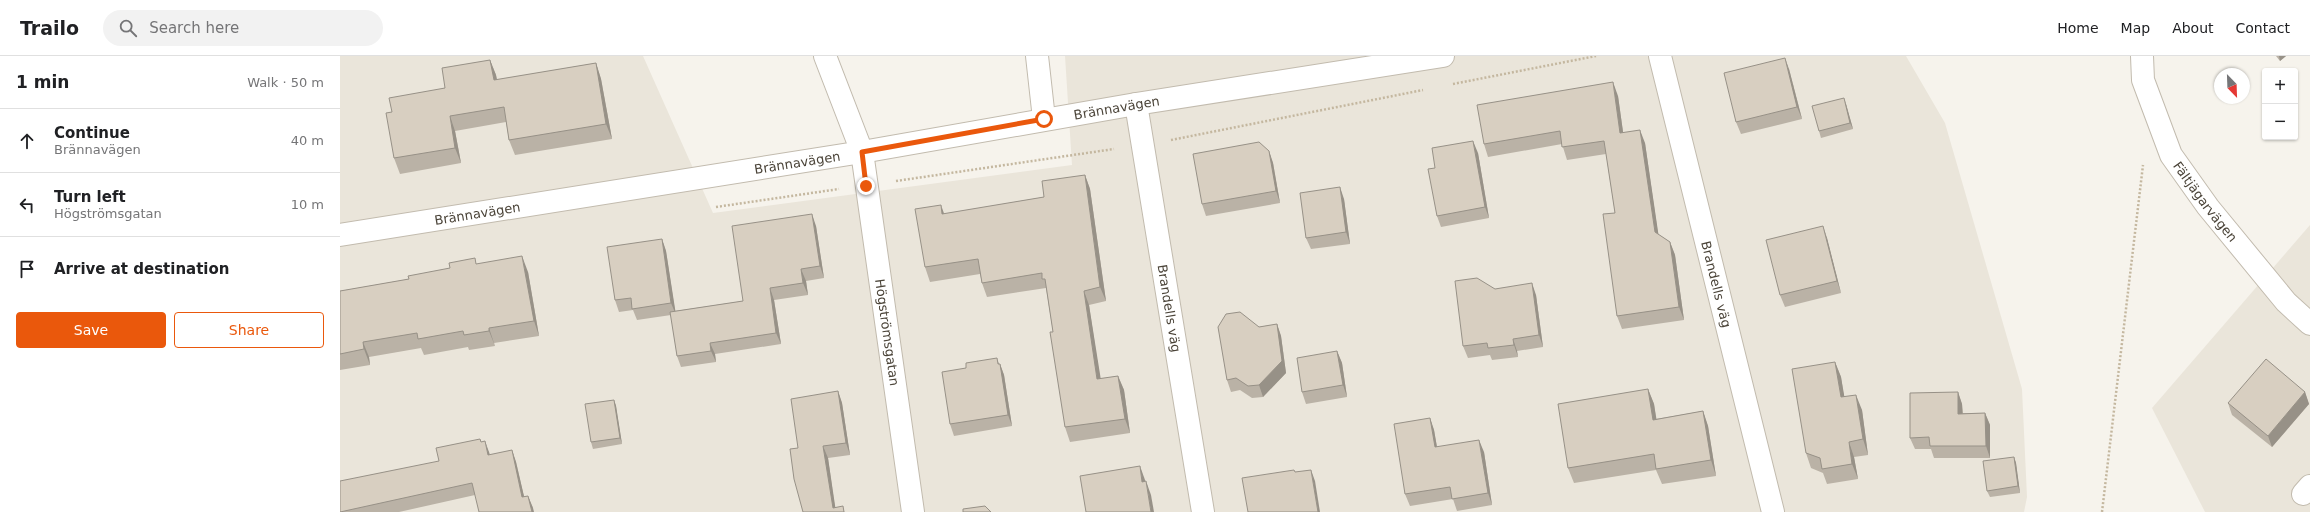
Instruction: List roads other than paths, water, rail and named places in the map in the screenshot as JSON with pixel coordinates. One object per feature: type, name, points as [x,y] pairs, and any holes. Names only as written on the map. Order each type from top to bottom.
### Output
[{"type":"street","name":"Högströmsgatan","points":[[825,56],[862,152],[913,512]]},
{"type":"street","points":[[1037,56],[1044,119]]},
{"type":"street","name":"Brännavägen","points":[[340,235],[862,152],[1136,104],[1443,56]]},
{"type":"street","name":"Brandells väg","points":[[1660,56],[1773,512]]},
{"type":"street","name":"Fältjägarvägen","points":[[2142,56],[2143,80],[2170,155],[2208,207],[2286,302],[2310,324]]},
{"type":"street","name":"Brandells väg","points":[[1136,104],[1141,146],[1203,512]]}]
